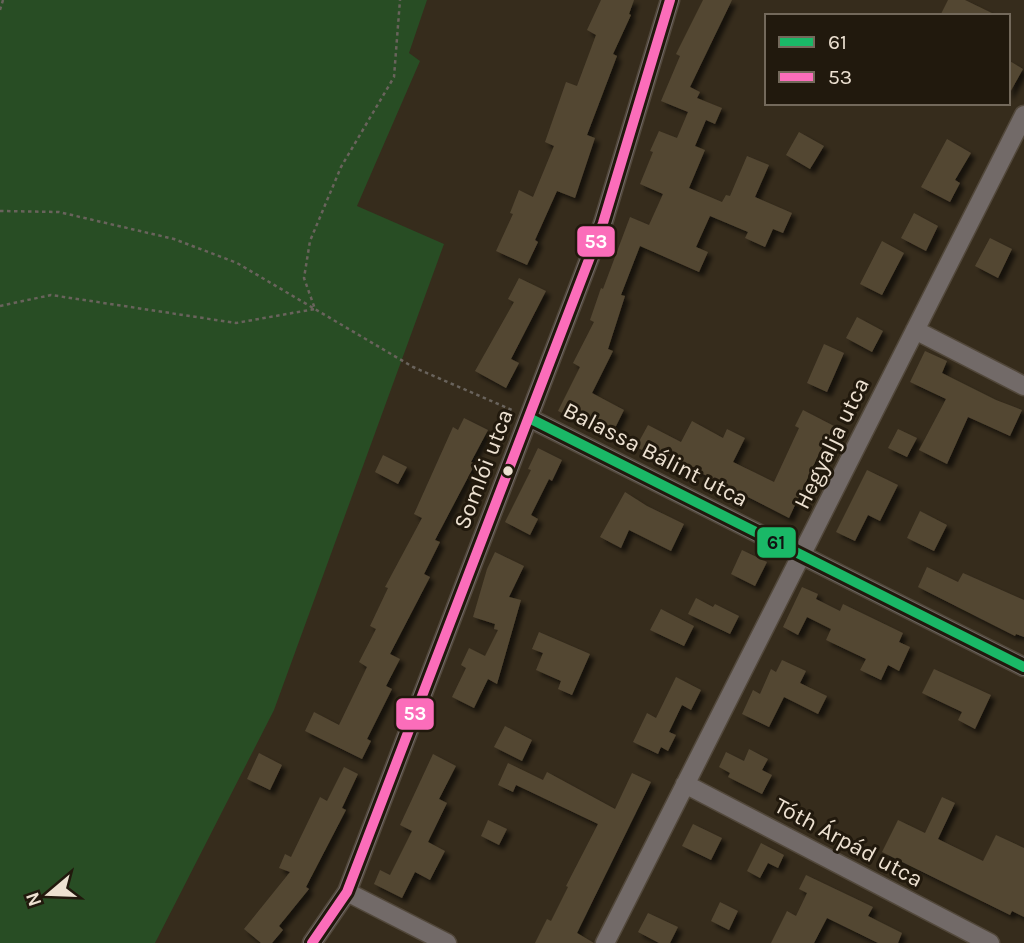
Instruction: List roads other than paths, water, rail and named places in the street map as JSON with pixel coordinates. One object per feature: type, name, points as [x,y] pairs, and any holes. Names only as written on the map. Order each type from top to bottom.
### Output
[{"type":"street","name":"Somlói utca","points":[[312,943],[347,892],[529,418],[603,223],[670,0]]},
{"type":"street","name":"Hegyalja utca","points":[[606,943],[1024,115]]},
{"type":"street","points":[[915,330],[1024,386]]},
{"type":"street","name":"Balassa Bálint utca","points":[[529,418],[1024,667]]},
{"type":"street","name":"Tóth Árpád utca","points":[[685,784],[990,943]]},
{"type":"street","points":[[347,892],[447,943]]}]
